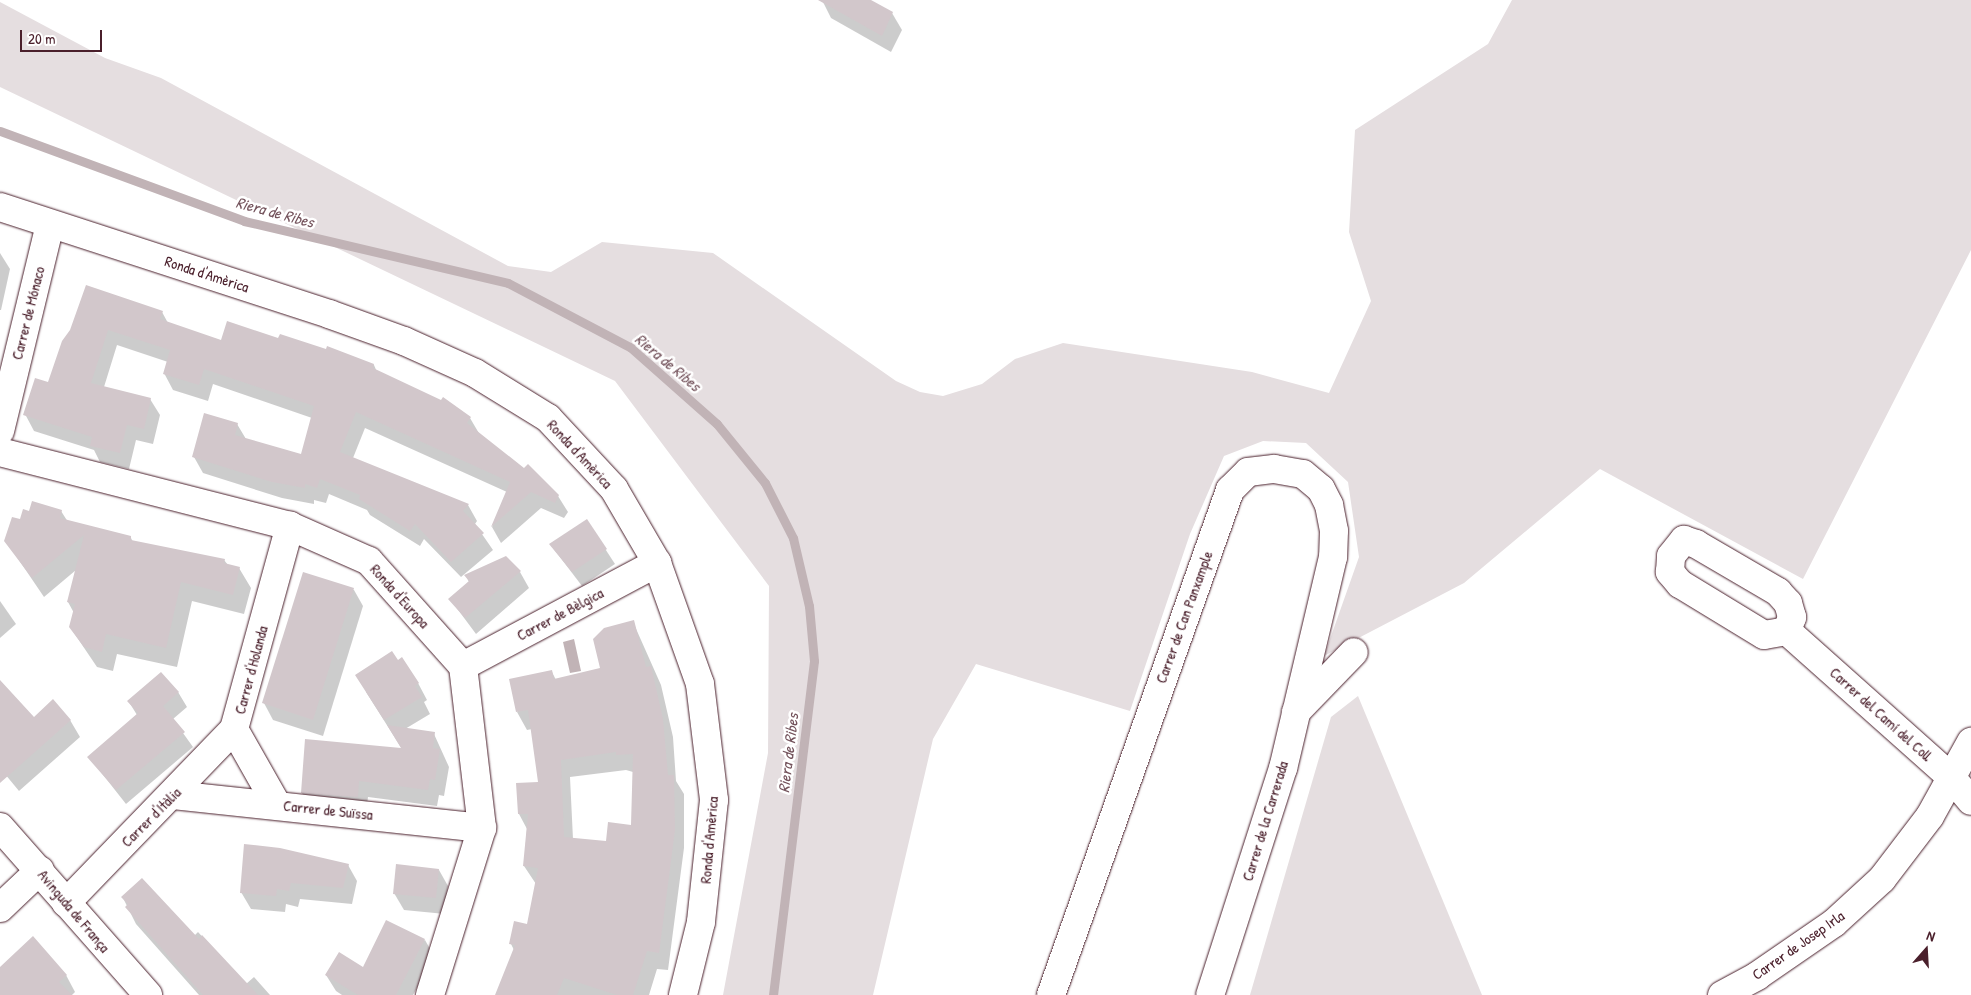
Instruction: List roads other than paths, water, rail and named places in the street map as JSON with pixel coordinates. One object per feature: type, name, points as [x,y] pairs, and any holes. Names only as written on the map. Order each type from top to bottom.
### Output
[{"type":"street","name":"Ronda d'Amèrica","points":[[0,207],[328,314],[404,341],[475,372],[548,418],[614,489],[657,563],[700,684],[714,800],[701,922],[683,995]]},
{"type":"street","name":"Carrer de Mónaco","points":[[0,431],[50,224]]},
{"type":"street","name":"Ronda d'Europa","points":[[0,452],[290,526],[369,561],[463,666]]},
{"type":"street","name":"Carrer de Can Panxample","points":[[1051,995],[1230,490],[1248,472],[1274,468],[1303,474],[1321,489],[1329,504],[1334,531],[1333,557],[1311,644]]},
{"type":"street","name":"Carrer d'Holanda","points":[[278,805],[234,729],[290,526]]},
{"type":"street","name":"Carrer de Bèlgica","points":[[463,666],[657,563]]},
{"type":"street","name":"Carrer del Camí del Coll","points":[[1787,631],[1951,777],[1971,801]]},
{"type":"street","name":"Carrer de la Carrerada","points":[[1210,995],[1283,768],[1311,644]]},
{"type":"street","points":[[1296,713],[1354,652]]},
{"type":"street","points":[[430,995],[482,828],[463,666]]},
{"type":"street","name":"Carrer d'Itàlia","points":[[66,903],[173,795],[234,729]]},
{"type":"street","name":"Carrer de Josep Irla","points":[[1722,995],[1757,976],[1834,923],[1882,879],[1930,816],[1971,742]]},
{"type":"street","name":"Carrer de Suïssa","points":[[173,795],[482,828]]},
{"type":"street","name":"Avinguda de França","points":[[0,827],[40,870],[66,903],[148,995]]},
{"type":"street","points":[[0,908],[40,870]]},
{"type":"waterway","name":"Riera de Ribes","points":[[0,131],[244,221],[508,283],[630,347],[717,424],[765,483],[793,538],[809,606],[814,661],[773,995]]}]
